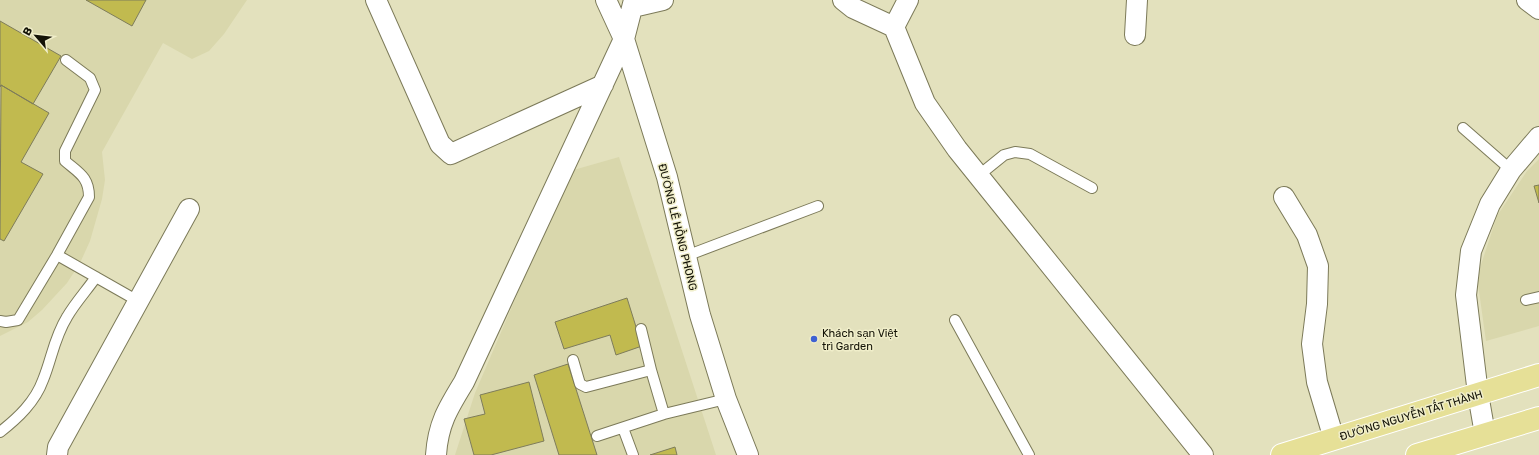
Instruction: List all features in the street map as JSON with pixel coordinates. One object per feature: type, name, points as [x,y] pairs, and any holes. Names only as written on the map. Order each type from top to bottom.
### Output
[{"type":"main road","name":"ĐƯỜNG NGUYỄN TẤT THÀNH","points":[[1282,455],[1539,375]]},
{"type":"main road","points":[[1417,455],[1539,418]]},
{"type":"street","points":[[376,0],[440,144],[451,154],[603,85]]},
{"type":"street","name":"ĐƯỜNG LÊ HỒNG PHONG","points":[[606,0],[624,39],[667,177],[700,315],[726,399],[748,455]]},
{"type":"street","points":[[436,455],[438,438],[446,410],[464,382],[581,128],[603,85],[624,39],[633,3],[663,0]]},
{"type":"street","points":[[843,0],[854,8],[894,26],[925,103],[956,149],[1203,455]]},
{"type":"street","points":[[894,26],[908,0]]},
{"type":"street","points":[[1135,35],[1136,0]]},
{"type":"street","points":[[1527,0],[1539,9]]},
{"type":"street","points":[[1485,434],[1478,394],[1466,295],[1472,251],[1490,204],[1511,170],[1539,137]]},
{"type":"street","points":[[1284,197],[1307,235],[1318,266],[1312,344],[1317,382],[1334,439]]},
{"type":"street","points":[[58,455],[58,447],[188,209]]},
{"type":"lane","points":[[0,321],[6,322],[18,320],[57,255],[88,197],[86,179],[65,161],[65,151],[96,90],[90,78],[66,60]]},
{"type":"lane","points":[[1463,128],[1511,170]]},
{"type":"lane","points":[[978,176],[1004,155],[1016,152],[1030,154],[1092,188]]},
{"type":"lane","points":[[686,256],[818,206]]},
{"type":"lane","points":[[57,255],[138,300]]},
{"type":"lane","points":[[0,432],[30,405],[43,381],[53,345],[67,316],[96,277]]},
{"type":"lane","points":[[1526,300],[1539,297]]},
{"type":"lane","points":[[955,320],[1029,455]]},
{"type":"lane","points":[[641,329],[664,414]]},
{"type":"lane","points":[[573,360],[580,384],[586,387],[651,370]]},
{"type":"lane","points":[[597,436],[664,414],[726,399]]},
{"type":"lane","points":[[623,428],[633,455]]},
{"type":"shaded area","points":[[0,0],[247,0],[224,34],[209,51],[192,59],[163,43],[102,152],[105,180],[102,199],[90,241],[80,263],[67,283],[42,310],[28,322],[0,336]]},
{"type":"shaded area","points":[[619,157],[716,455],[455,455],[475,393],[570,171]]},
{"type":"shaded area","points":[[1539,159],[1539,326],[1486,341],[1477,277],[1497,216],[1527,171]]},
{"type":"building","points":[[86,0],[146,0],[132,26]]},
{"type":"building","points":[[0,21],[61,56],[33,104],[1,85],[0,87]]},
{"type":"building","points":[[1,85],[49,113],[21,162],[43,174],[4,241],[0,239]]},
{"type":"building","points":[[1539,185],[1539,203],[1534,186]]},
{"type":"building","points":[[627,298],[642,346],[616,355],[610,335],[564,349],[555,322]]},
{"type":"building","points":[[568,364],[597,455],[559,455],[534,375]]},
{"type":"building","points":[[529,382],[544,441],[491,455],[474,455],[464,419],[485,414],[480,395]]},
{"type":"building","points":[[675,447],[677,455],[650,455]]},
{"type":"place","name":"Khách sạn Việt trì Garden","points":[[814,339]]}]
